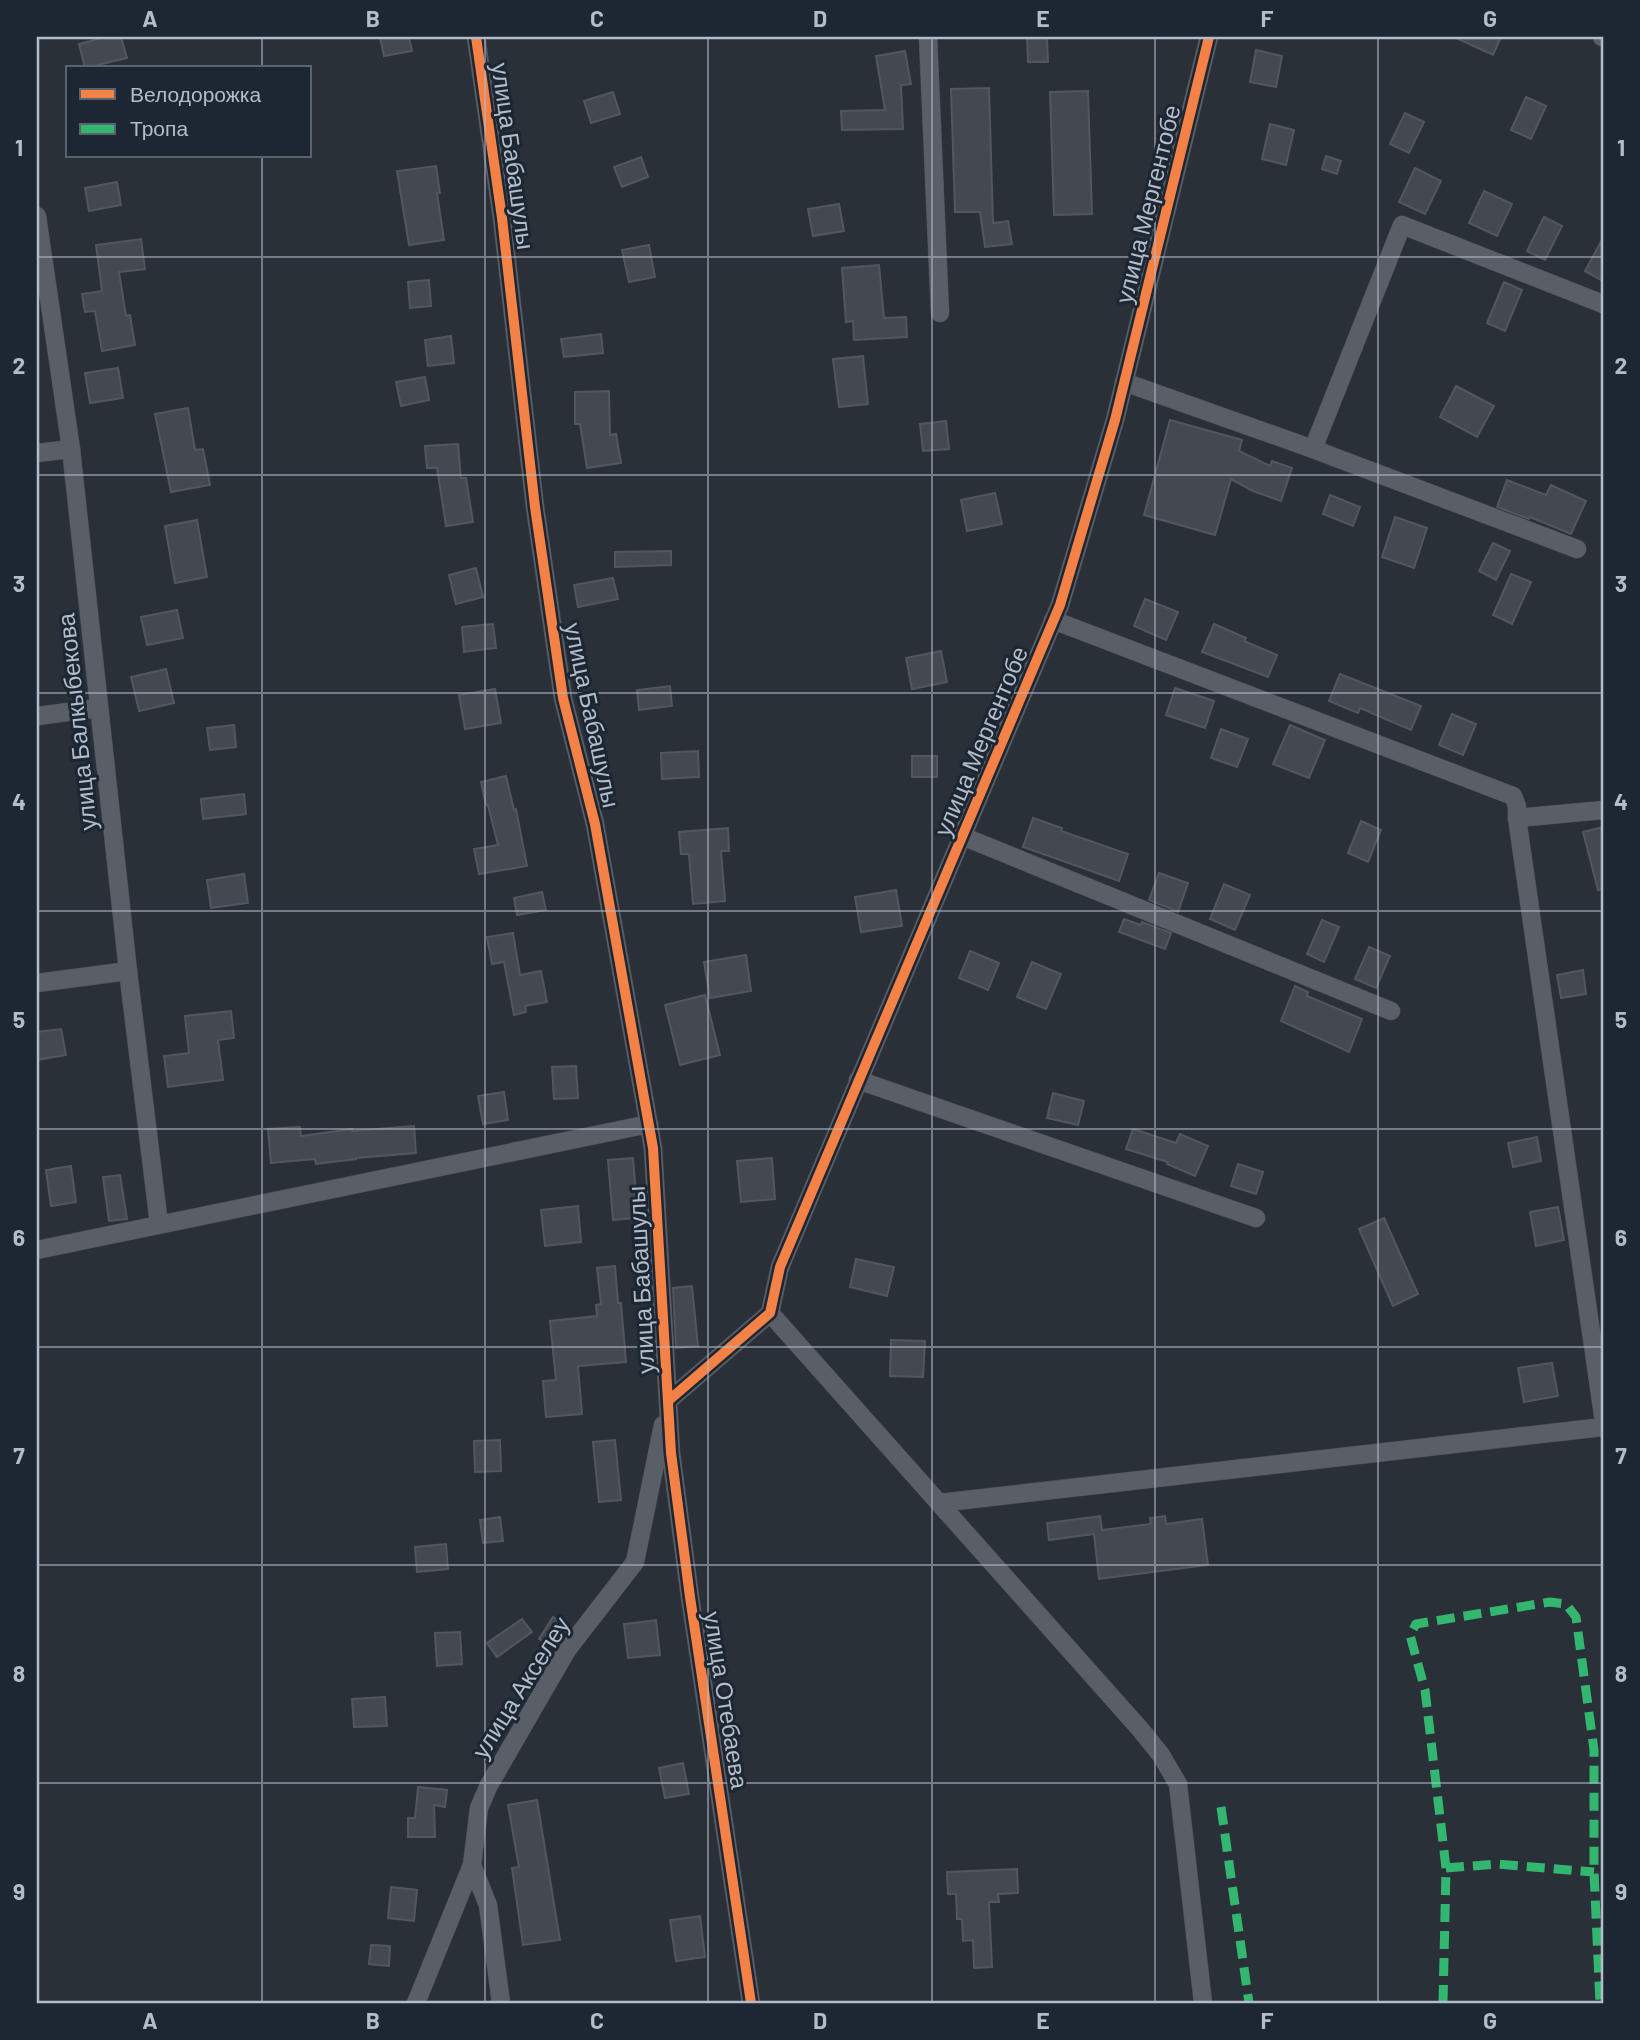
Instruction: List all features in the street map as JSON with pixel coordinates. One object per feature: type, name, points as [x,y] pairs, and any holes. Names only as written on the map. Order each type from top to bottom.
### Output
[{"type":"street","name":"улица Бабашулы","points":[[476,37],[502,218],[535,507],[563,698],[595,824],[653,1148],[668,1401]]},
{"type":"street","points":[[928,37],[940,313]]},
{"type":"street","name":"улица Мергентобе","points":[[770,1313],[780,1267],[1060,605],[1115,420],[1209,37]]},
{"type":"street","name":"улица Балкыбекова","points":[[37,216],[71,449],[128,971],[159,1224]]},
{"type":"street","points":[[1313,449],[1402,225],[1603,304]]},
{"type":"street","points":[[1124,382],[1313,449],[1577,549]]},
{"type":"street","points":[[37,453],[71,449]]},
{"type":"street","points":[[1053,620],[1513,796],[1517,806],[1603,1415]]},
{"type":"street","points":[[37,716],[99,708]]},
{"type":"street","points":[[1517,818],[1603,810]]},
{"type":"street","points":[[962,836],[1391,1011]]},
{"type":"street","points":[[37,983],[128,971]]},
{"type":"street","points":[[858,1080],[1256,1218]]},
{"type":"street","points":[[37,1250],[649,1124]]},
{"type":"street","points":[[668,1401],[770,1313],[1140,1729],[1161,1755],[1178,1784],[1203,2003]]},
{"type":"street","name":"улица Акселеу","points":[[416,2003],[472,1865],[479,1808],[489,1784],[567,1650],[635,1562],[668,1401]]},
{"type":"street","name":"улица Отебаева","points":[[668,1401],[671,1453],[690,1597],[751,2003]]},
{"type":"street","points":[[939,1503],[1603,1427]]},
{"type":"street","points":[[472,1865],[488,1905],[500,2003]]},
{"type":"building","points":[[106,37],[121,37],[127,58],[84,66],[79,44]]},
{"type":"building","points":[[380,37],[409,37],[412,51],[384,56]]},
{"type":"building","points":[[1027,37],[1047,37],[1048,62],[1028,62]]},
{"type":"building","points":[[1454,37],[1501,37],[1493,55]]},
{"type":"building","points":[[1256,50],[1282,56],[1276,87],[1250,82]]},
{"type":"building","points":[[905,51],[911,84],[901,85],[903,129],[842,130],[841,111],[885,110],[876,56]]},
{"type":"building","points":[[989,88],[993,223],[1008,221],[1012,244],[985,247],[980,212],[955,212],[951,89]]},
{"type":"building","points":[[1088,91],[1092,214],[1054,215],[1050,92]]},
{"type":"building","points":[[613,92],[620,114],[591,123],[584,101]]},
{"type":"building","points":[[1526,97],[1546,106],[1531,139],[1511,130]]},
{"type":"building","points":[[1405,113],[1424,122],[1409,153],[1390,144]]},
{"type":"building","points":[[1270,124],[1294,130],[1286,165],[1262,159]]},
{"type":"building","points":[[1326,156],[1341,161],[1337,174],[1322,169]]},
{"type":"building","points":[[641,157],[648,177],[622,187],[614,167]]},
{"type":"building","points":[[436,166],[444,240],[409,245],[397,171]]},
{"type":"building","points":[[1415,168],[1441,181],[1425,214],[1399,202]]},
{"type":"building","points":[[117,182],[121,205],[89,211],[85,188]]},
{"type":"building","points":[[1484,191],[1512,204],[1497,236],[1469,223]]},
{"type":"building","points":[[839,204],[844,231],[813,236],[808,209]]},
{"type":"building","points":[[1544,217],[1562,226],[1545,260],[1527,251]]},
{"type":"building","points":[[1603,238],[1603,281],[1585,271]]},
{"type":"building","points":[[141,239],[145,269],[119,272],[126,316],[130,315],[135,345],[102,351],[95,311],[85,312],[82,294],[102,291],[96,245]]},
{"type":"building","points":[[649,245],[655,277],[629,282],[622,250]]},
{"type":"building","points":[[879,265],[884,318],[906,317],[907,337],[854,340],[853,321],[846,322],[842,268]]},
{"type":"building","points":[[429,280],[431,306],[410,308],[408,282]]},
{"type":"building","points":[[1504,282],[1522,290],[1505,331],[1487,323]]},
{"type":"building","points":[[601,334],[603,353],[564,357],[561,339]]},
{"type":"building","points":[[451,336],[454,363],[428,366],[425,340]]},
{"type":"building","points":[[863,356],[868,404],[839,407],[833,359]]},
{"type":"building","points":[[118,368],[123,398],[90,403],[85,373]]},
{"type":"building","points":[[425,377],[429,400],[401,406],[396,382]]},
{"type":"building","points":[[1456,386],[1494,406],[1477,437],[1440,417]]},
{"type":"building","points":[[609,391],[610,435],[616,434],[621,463],[587,468],[580,424],[575,424],[575,392]]},
{"type":"building","points":[[188,408],[195,450],[203,449],[210,485],[171,492],[155,414]]},
{"type":"building","points":[[1170,420],[1242,440],[1239,451],[1270,466],[1272,461],[1292,468],[1281,501],[1253,491],[1231,479],[1215,535],[1144,515]]},
{"type":"building","points":[[946,421],[949,449],[923,451],[920,424]]},
{"type":"building","points":[[458,444],[461,478],[466,478],[473,522],[446,526],[437,468],[427,468],[425,446]]},
{"type":"building","points":[[1507,480],[1546,495],[1551,485],[1586,501],[1571,534],[1497,507]]},
{"type":"building","points":[[995,493],[1002,524],[967,531],[961,500]]},
{"type":"building","points":[[1330,495],[1360,507],[1353,526],[1323,514]]},
{"type":"building","points":[[1395,517],[1427,528],[1414,568],[1382,557]]},
{"type":"building","points":[[197,520],[207,577],[175,583],[165,526]]},
{"type":"building","points":[[1493,543],[1510,551],[1496,580],[1479,571]]},
{"type":"building","points":[[671,551],[671,565],[615,567],[615,552]]},
{"type":"building","points":[[476,568],[483,597],[456,604],[449,575]]},
{"type":"building","points":[[1511,574],[1531,582],[1512,624],[1493,615]]},
{"type":"building","points":[[613,578],[618,599],[578,607],[574,585]]},
{"type":"building","points":[[1145,599],[1178,612],[1166,640],[1134,626]]},
{"type":"building","points":[[177,610],[183,638],[147,645],[141,617]]},
{"type":"building","points":[[493,624],[496,648],[464,652],[462,627]]},
{"type":"building","points":[[1214,624],[1277,655],[1268,677],[1202,652]]},
{"type":"building","points":[[941,651],[947,682],[912,689],[906,658]]},
{"type":"building","points":[[166,669],[174,703],[139,711],[131,677]]},
{"type":"building","points":[[1340,674],[1421,706],[1411,730],[1360,708],[1358,713],[1329,701]]},
{"type":"building","points":[[670,686],[672,706],[639,710],[637,690]]},
{"type":"building","points":[[1175,688],[1214,701],[1205,728],[1166,715]]},
{"type":"building","points":[[495,689],[501,723],[465,729],[459,695]]},
{"type":"building","points":[[1452,714],[1476,724],[1463,755],[1439,745]]},
{"type":"building","points":[[234,725],[236,747],[210,750],[207,728]]},
{"type":"building","points":[[1290,725],[1325,740],[1309,778],[1273,764]]},
{"type":"building","points":[[1221,729],[1248,739],[1237,767],[1211,758]]},
{"type":"building","points":[[698,751],[699,777],[662,779],[661,753]]},
{"type":"building","points":[[912,756],[937,756],[937,777],[912,777]]},
{"type":"building","points":[[506,776],[514,810],[516,809],[527,866],[479,874],[474,849],[498,845],[481,782]]},
{"type":"building","points":[[244,794],[246,814],[203,819],[201,799]]},
{"type":"building","points":[[1033,818],[1062,828],[1061,831],[1128,854],[1119,881],[1023,847]]},
{"type":"building","points":[[1361,821],[1381,830],[1368,862],[1348,853]]},
{"type":"building","points":[[1603,827],[1603,889],[1598,890],[1583,832]]},
{"type":"building","points":[[728,828],[729,851],[721,851],[725,901],[693,904],[689,854],[681,854],[679,832]]},
{"type":"building","points":[[1159,873],[1188,883],[1178,912],[1149,900]]},
{"type":"building","points":[[244,874],[248,903],[211,908],[207,880]]},
{"type":"building","points":[[1224,884],[1250,895],[1235,930],[1210,919]]},
{"type":"building","points":[[896,890],[902,926],[861,932],[855,897]]},
{"type":"building","points":[[542,892],[546,910],[517,915],[514,898]]},
{"type":"building","points":[[1124,919],[1141,925],[1142,922],[1171,933],[1165,949],[1119,932]]},
{"type":"building","points":[[1322,920],[1339,927],[1324,962],[1307,954]]},
{"type":"building","points":[[513,933],[520,975],[541,971],[547,1002],[525,1006],[526,1012],[514,1015],[504,962],[492,964],[487,937]]},
{"type":"building","points":[[1369,947],[1390,956],[1376,988],[1355,979]]},
{"type":"building","points":[[970,951],[999,963],[988,990],[959,978]]},
{"type":"building","points":[[746,955],[751,991],[710,998],[704,962]]},
{"type":"building","points":[[1032,962],[1061,974],[1046,1009],[1017,997]]},
{"type":"building","points":[[1583,970],[1586,994],[1561,998],[1557,975]]},
{"type":"building","points":[[1295,986],[1308,992],[1307,996],[1362,1019],[1349,1052],[1281,1021]]},
{"type":"building","points":[[705,995],[720,1055],[680,1065],[665,1005]]},
{"type":"building","points":[[231,1011],[234,1038],[218,1040],[223,1080],[168,1087],[164,1056],[189,1053],[185,1016]]},
{"type":"building","points":[[61,1029],[66,1055],[37,1060],[37,1032]]},
{"type":"building","points":[[576,1066],[578,1098],[554,1099],[552,1067]]},
{"type":"building","points":[[504,1092],[508,1120],[483,1124],[478,1096]]},
{"type":"building","points":[[1053,1093],[1084,1101],[1078,1125],[1047,1118]]},
{"type":"building","points":[[414,1126],[416,1153],[316,1164],[315,1159],[271,1163],[268,1129],[300,1127],[301,1136],[352,1129]]},
{"type":"building","points":[[1133,1129],[1176,1143],[1180,1134],[1208,1146],[1195,1176],[1167,1164],[1168,1162],[1126,1149]]},
{"type":"building","points":[[1537,1137],[1541,1161],[1513,1167],[1508,1143]]},
{"type":"building","points":[[633,1158],[638,1218],[613,1220],[608,1160]]},
{"type":"building","points":[[772,1158],[775,1199],[741,1202],[737,1161]]},
{"type":"building","points":[[1238,1164],[1263,1172],[1256,1194],[1231,1186]]},
{"type":"building","points":[[71,1166],[76,1202],[51,1206],[46,1170]]},
{"type":"building","points":[[120,1175],[127,1219],[109,1221],[103,1177]]},
{"type":"building","points":[[578,1206],[581,1242],[545,1246],[541,1210]]},
{"type":"building","points":[[1558,1207],[1564,1240],[1536,1246],[1530,1212]]},
{"type":"building","points":[[1384,1218],[1418,1294],[1393,1306],[1359,1229]]},
{"type":"building","points":[[856,1259],[894,1267],[887,1296],[850,1287]]},
{"type":"building","points":[[615,1266],[626,1362],[578,1366],[582,1414],[546,1417],[543,1381],[556,1380],[550,1321],[597,1316],[596,1305],[601,1304],[597,1268]]},
{"type":"building","points":[[692,1286],[698,1346],[676,1348],[673,1288]]},
{"type":"building","points":[[891,1340],[925,1341],[923,1377],[890,1376]]},
{"type":"building","points":[[1552,1363],[1558,1396],[1524,1402],[1518,1368]]},
{"type":"building","points":[[500,1440],[501,1471],[475,1472],[474,1441]]},
{"type":"building","points":[[615,1440],[621,1500],[599,1502],[593,1442]]},
{"type":"building","points":[[1100,1516],[1102,1530],[1151,1524],[1150,1518],[1165,1516],[1166,1524],[1202,1519],[1208,1565],[1099,1579],[1094,1534],[1049,1540],[1047,1523]]},
{"type":"building","points":[[500,1517],[503,1541],[483,1543],[480,1520]]},
{"type":"building","points":[[446,1544],[448,1569],[417,1572],[415,1547]]},
{"type":"building","points":[[553,1617],[570,1628],[555,1649],[539,1639]]},
{"type":"building","points":[[522,1619],[532,1632],[497,1657],[487,1643]]},
{"type":"building","points":[[656,1620],[660,1655],[628,1658],[624,1624]]},
{"type":"building","points":[[460,1632],[462,1664],[437,1666],[435,1633]]},
{"type":"building","points":[[385,1697],[387,1726],[354,1727],[352,1699]]},
{"type":"building","points":[[683,1763],[689,1794],[665,1798],[659,1768]]},
{"type":"building","points":[[418,1787],[447,1790],[445,1807],[434,1805],[435,1837],[408,1837],[408,1818],[415,1818]]},
{"type":"building","points":[[537,1800],[560,1940],[523,1945],[512,1868],[519,1867],[508,1805]]},
{"type":"building","points":[[1017,1869],[1018,1893],[998,1894],[999,1902],[989,1902],[992,1967],[974,1968],[973,1940],[963,1941],[962,1919],[957,1919],[956,1894],[948,1894],[947,1872]]},
{"type":"building","points":[[391,1887],[417,1890],[414,1921],[388,1918]]},
{"type":"building","points":[[700,1916],[705,1957],[676,1961],[670,1920]]},
{"type":"building","points":[[371,1945],[390,1946],[389,1966],[369,1964]]},
{"type":"marked path","points":[[1443,2003],[1446,1868],[1425,1690],[1410,1635],[1416,1624],[1550,1602],[1566,1604],[1576,1617],[1594,1750],[1594,1872],[1600,2003]]},
{"type":"marked path","points":[[1221,1807],[1249,2003]]},
{"type":"marked path","points":[[1446,1868],[1497,1864],[1594,1872]]},
{"type":"cycle path","points":[[476,37],[502,218],[535,507],[563,698],[595,824],[653,1148],[671,1453],[751,2003]]},
{"type":"cycle path","points":[[668,1401],[770,1313],[780,1267],[1060,605],[1115,420],[1209,37]]}]
